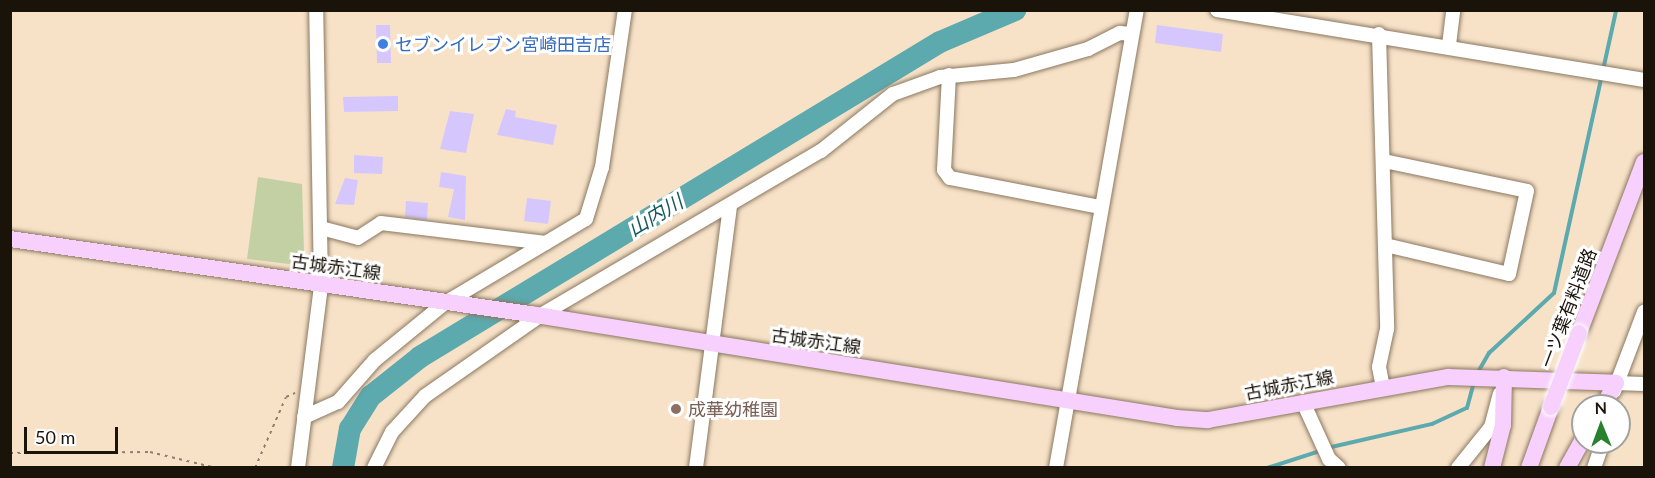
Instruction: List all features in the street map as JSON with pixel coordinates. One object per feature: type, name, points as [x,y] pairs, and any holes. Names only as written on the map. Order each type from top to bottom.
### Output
[{"type":"main road","name":"一ツ葉有料道路","points":[[1529,468],[1644,162]]},
{"type":"main road","name":"古城赤江線","points":[[10,239],[450,304],[535,314],[711,345],[1071,399],[1136,413],[1208,420],[1448,377],[1504,377],[1616,383]]},
{"type":"main road","points":[[1492,468],[1503,425],[1504,377]]},
{"type":"main road","points":[[1610,394],[1616,383]]},
{"type":"main road","points":[[1567,468],[1575,454]]},
{"type":"street","points":[[298,468],[321,285],[316,10]]},
{"type":"street","points":[[304,417],[338,402],[375,360],[450,304],[586,219],[593,208],[625,10]]},
{"type":"street","points":[[1056,468],[1071,399],[1100,207],[1137,10]]},
{"type":"street","points":[[1217,10],[1449,45],[1644,80]]},
{"type":"street","points":[[1449,45],[1453,10]]},
{"type":"street","points":[[374,468],[392,432],[425,396],[535,314],[730,205],[821,151],[893,94],[949,75],[1014,70],[1088,50],[1120,33],[1132,34]]},
{"type":"street","points":[[1379,34],[1387,329],[1379,367],[1383,388]]},
{"type":"street","points":[[949,75],[944,170],[950,178],[1100,207]]},
{"type":"street","points":[[1384,161],[1527,191],[1509,274],[1385,245]]},
{"type":"street","points":[[696,468],[730,205]]},
{"type":"street","points":[[321,228],[358,237],[381,223],[546,243]]},
{"type":"street","points":[[1614,394],[1644,312]]},
{"type":"street","points":[[1458,468],[1491,427],[1504,377]]},
{"type":"street","points":[[1616,383],[1644,384]]},
{"type":"street","points":[[1303,402],[1329,459],[1339,468]]},
{"type":"path","points":[[255,468],[286,397],[308,388]]},
{"type":"path","points":[[10,453],[150,452],[216,468]]},
{"type":"green space","points":[[258,177],[302,184],[304,252],[289,264],[247,259]]},
{"type":"building","name":"セブンイレブン宮崎田吉店","points":[[376,25],[390,25],[391,63],[377,63]]},
{"type":"building","points":[[1157,25],[1223,34],[1221,52],[1155,43]]},
{"type":"building","points":[[398,96],[398,111],[344,112],[343,97]]},
{"type":"building","points":[[506,109],[516,111],[515,117],[557,125],[553,145],[497,135]]},
{"type":"building","points":[[450,111],[474,114],[466,153],[440,149]]},
{"type":"building","points":[[354,155],[383,157],[382,174],[354,173]]},
{"type":"building","points":[[441,172],[466,176],[465,220],[448,217],[454,189],[439,187]]},
{"type":"building","points":[[345,178],[358,180],[354,205],[335,204]]},
{"type":"building","points":[[527,198],[551,201],[548,224],[524,221]]},
{"type":"building","points":[[406,201],[428,203],[427,220],[405,217]]},
{"type":"waterway","name":"山内川","points":[[343,468],[350,429],[371,396],[420,357],[940,42],[1015,10]]},
{"type":"waterway","points":[[1478,372],[1489,353],[1554,293],[1616,10]]},
{"type":"waterway","points":[[1327,448],[1432,424],[1467,408],[1474,382]]},
{"type":"waterway","points":[[1267,468],[1320,451]]},
{"type":"place","name":"セブンイレブン宮崎田吉店","points":[[383,44]]},
{"type":"place","name":"成華幼稚園","points":[[676,409]]}]
